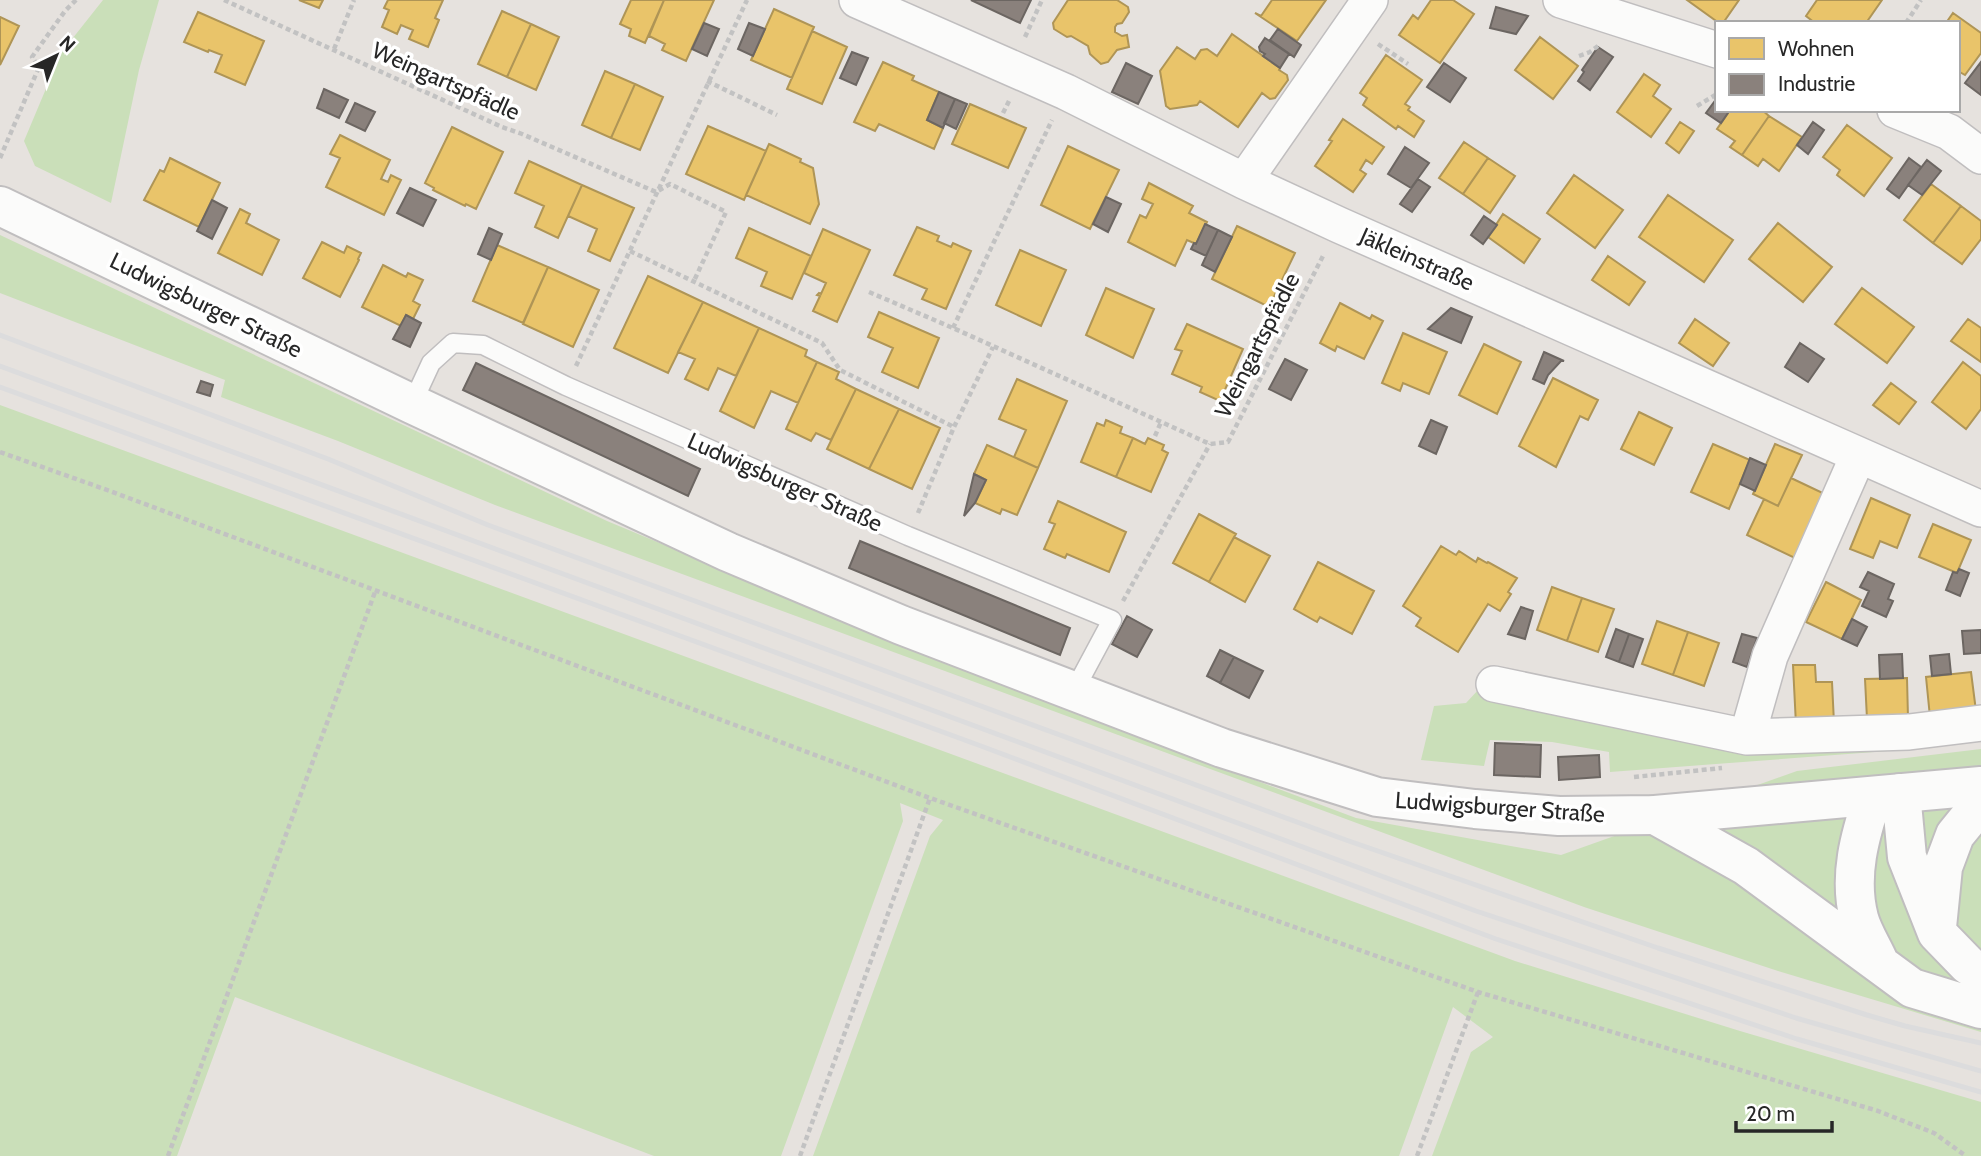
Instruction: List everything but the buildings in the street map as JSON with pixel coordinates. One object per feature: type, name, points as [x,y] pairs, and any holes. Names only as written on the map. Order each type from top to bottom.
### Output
[{"type":"main road","name":"Ludwigsburger Straße","points":[[0,206],[728,552],[901,625],[1222,748],[1377,797],[1559,816],[1655,815],[1981,786]]},
{"type":"main road","points":[[1879,962],[1859,918],[1854,873],[1862,829],[1887,795]]},
{"type":"main road","points":[[1887,795],[1907,857],[1937,933],[1968,965],[1981,973]]},
{"type":"main road","points":[[1937,933],[1943,867],[1955,835],[1981,803]]},
{"type":"main road","points":[[1655,815],[1746,866],[1912,988],[1981,1009]]},
{"type":"street","name":"Jäkleinstraße","points":[[857,0],[1066,92],[1339,225],[1858,456],[1976,498]]},
{"type":"street","points":[[1244,181],[1370,0]]},
{"type":"street","points":[[1561,0],[1715,49]]},
{"type":"street","points":[[1900,112],[1949,132],[1981,156]]},
{"type":"street","points":[[1747,737],[1770,656],[1858,456]]},
{"type":"street","points":[[1494,684],[1747,737],[1909,732],[1981,723]]},
{"type":"lane","name":"Ludwigsburger Straße","points":[[412,404],[431,363],[453,342],[483,345],[566,386],[908,536],[1112,620]]},
{"type":"lane","points":[[1074,691],[1112,620]]},
{"type":"path","points":[[0,158],[39,67],[32,57],[76,0]]},
{"type":"path","name":"Weingartspfädle","points":[[224,0],[502,127],[656,192],[670,184],[726,212],[693,283]]},
{"type":"path","points":[[334,49],[355,0]]},
{"type":"path","points":[[566,386],[747,0]]},
{"type":"path","points":[[1012,67],[1042,0]]},
{"type":"path","points":[[1907,21],[1921,0]]},
{"type":"path","points":[[707,81],[777,116]]},
{"type":"path","points":[[953,328],[1066,92]]},
{"type":"path","points":[[1697,106],[1715,95]]},
{"type":"path","name":"Weingartspfädle","points":[[869,292],[1210,444],[1228,442],[1339,225]]},
{"type":"path","points":[[630,251],[822,343],[840,370],[954,427]]},
{"type":"path","points":[[908,536],[954,427],[993,347]]},
{"type":"path","points":[[1155,436],[1161,422]]},
{"type":"path","points":[[1112,620],[1210,444]]},
{"type":"path","points":[[0,452],[930,798],[1478,992],[1878,1111],[1934,1133],[1966,1156]]},
{"type":"path","points":[[168,1156],[376,592]]},
{"type":"path","points":[[800,1156],[930,798]]},
{"type":"path","points":[[1417,1156],[1478,992]]},
{"type":"green space","points":[[103,0],[159,0],[139,70],[111,203],[35,166],[24,141],[61,53]]},
{"type":"green space","points":[[0,235],[607,521],[978,676],[1356,818],[1561,855],[1797,771],[1981,749],[1981,1032],[1778,971],[1584,907],[495,505],[221,397],[225,380],[0,293]]},
{"type":"green space","points":[[0,405],[1515,961],[1981,1102],[1981,1156],[1432,1156],[1471,1052],[1493,1037],[1453,1007],[1399,1156],[813,1156],[930,836],[943,820],[900,803],[903,821],[781,1156],[654,1156],[235,997],[177,1156],[0,1156]]},
{"type":"green space","points":[[1479,689],[1901,750],[1610,772],[1609,752],[1552,742],[1490,740],[1484,766],[1421,760],[1434,706],[1466,703]]},
{"type":"railway","points":[[0,335],[328,459],[488,525],[1346,840],[1658,948],[1867,1015],[1981,1043]]},
{"type":"railway","points":[[0,366],[1476,911],[1796,1018],[1981,1071]]},
{"type":"railway","points":[[0,387],[981,746],[1496,939],[1797,1039],[1981,1092]]}]
